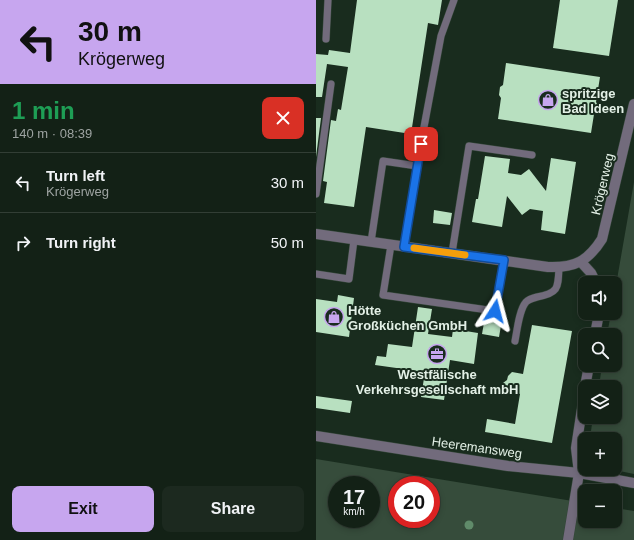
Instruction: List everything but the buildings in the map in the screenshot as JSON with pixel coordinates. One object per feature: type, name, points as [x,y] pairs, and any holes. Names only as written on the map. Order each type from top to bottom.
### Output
[{"type":"street","name":"Krögerweg","points":[[316,234],[559,268],[581,262],[596,248],[602,239],[634,104]]},
{"type":"street","points":[[581,262],[592,276]]},
{"type":"street","points":[[578,435],[576,448],[578,465]]},
{"type":"street","name":"Heeremansweg","points":[[316,436],[508,466],[578,473]]},
{"type":"street","points":[[568,540],[579,476]]},
{"type":"street","name":"Heeremansweg","points":[[596,476],[634,483]]},
{"type":"lane","points":[[326,38],[328,0]]},
{"type":"lane","points":[[424,126],[441,36],[454,0]]},
{"type":"lane","points":[[316,194],[331,84]]},
{"type":"lane","points":[[404,247],[421,144]]},
{"type":"lane","points":[[452,253],[469,146],[532,155]]},
{"type":"lane","points":[[371,242],[383,162],[417,166]]},
{"type":"lane","points":[[316,274],[349,279],[354,240]]},
{"type":"lane","points":[[391,245],[383,295],[495,311],[504,260]]},
{"type":"lane","points":[[515,342],[521,312],[526,302],[533,298],[548,295],[554,292],[558,285],[559,268]]},
{"type":"green space","points":[[634,182],[634,474],[622,472],[622,432],[591,432],[592,424],[622,424],[622,380],[600,380],[601,372],[622,372],[622,328],[608,328],[610,320],[622,320],[622,276],[618,276]]},
{"type":"green space","points":[[316,459],[420,476],[388,476],[388,528],[440,528],[440,479],[578,502],[578,528],[622,528],[622,509],[634,511],[634,540],[316,540]]},
{"type":"slow traffic","points":[[414,248],[465,255]]},
{"type":"place","name":"spritzige Bad Ideen","points":[[548,100]]},
{"type":"place","name":"Hötte Großküchen GmbH","points":[[334,317]]},
{"type":"place","name":"Westfälische Verkehrsgesellschaft mbH","points":[[437,354]]},
{"type":"route","points":[[421,144],[404,247],[504,260],[495,311]]}]
